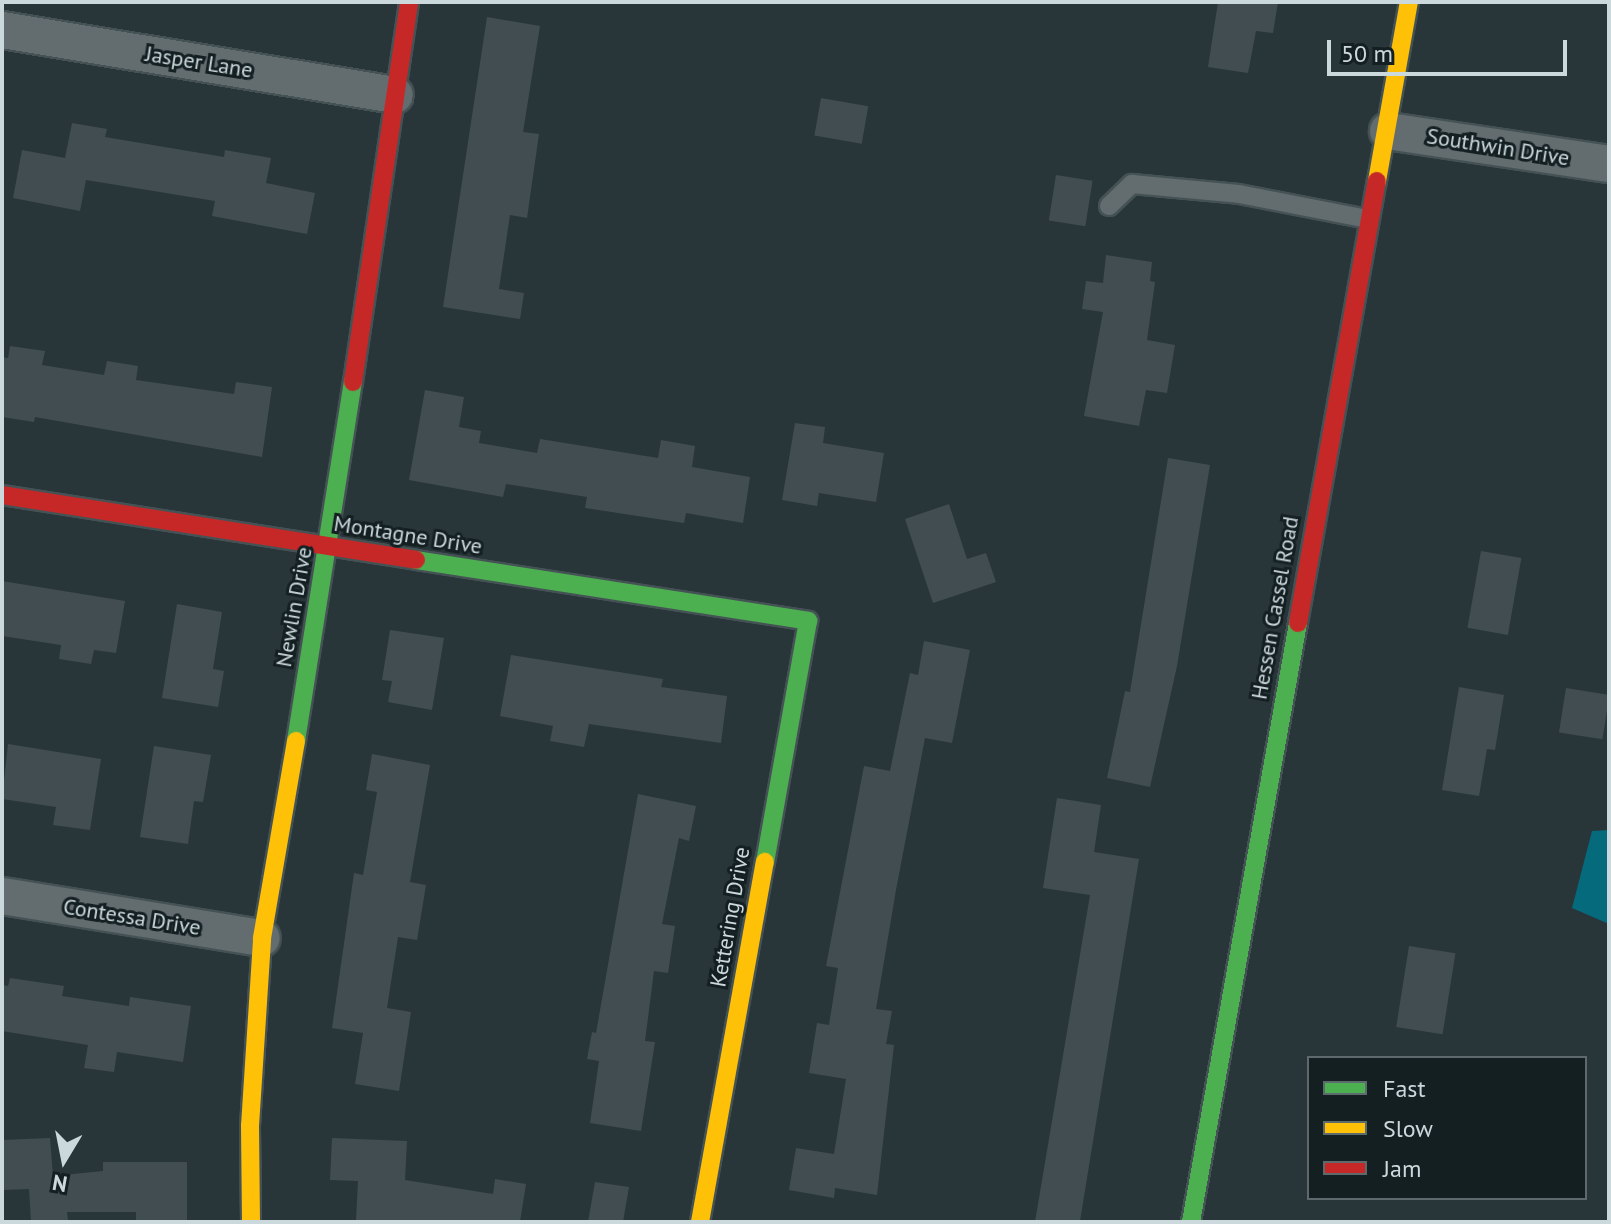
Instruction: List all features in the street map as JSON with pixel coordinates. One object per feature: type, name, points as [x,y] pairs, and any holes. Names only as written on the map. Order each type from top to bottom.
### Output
[{"type":"street","name":"Newlin Drive","points":[[251,1222],[250,1126],[262,938],[329,547],[409,2]]},
{"type":"street","name":"Hessen Cassel Road","points":[[1191,1222],[1409,2]]},
{"type":"street","name":"Jasper Lane","points":[[2,30],[395,95]]},
{"type":"street","name":"Southwin Drive","points":[[1388,131],[1609,164]]},
{"type":"street","name":"Montagne Drive","points":[[2,495],[808,621]]},
{"type":"street","name":"Kettering Drive","points":[[700,1222],[808,621]]},
{"type":"street","name":"Contessa Drive","points":[[2,896],[262,938]]},
{"type":"lane","points":[[1109,206],[1132,184],[1239,194],[1368,219]]},
{"type":"shaded area","points":[[1609,830],[1609,924],[1572,908],[1592,831]]},
{"type":"building","points":[[1218,2],[1278,2],[1273,33],[1256,31],[1248,73],[1208,67]]},
{"type":"building","points":[[487,17],[540,26],[523,132],[539,134],[527,218],[510,215],[499,289],[524,293],[520,319],[443,307]]},
{"type":"building","points":[[821,98],[868,106],[862,144],[814,135]]},
{"type":"building","points":[[72,123],[107,129],[105,137],[224,157],[225,150],[271,158],[266,183],[315,193],[307,234],[212,216],[215,201],[86,180],[80,211],[13,198],[22,150],[65,158]]},
{"type":"building","points":[[1056,175],[1093,181],[1085,226],[1049,220]]},
{"type":"building","points":[[1106,255],[1152,262],[1150,281],[1155,282],[1147,340],[1175,345],[1167,393],[1146,390],[1139,426],[1084,416],[1103,312],[1082,309],[1086,281],[1103,283]]},
{"type":"building","points":[[10,346],[45,351],[42,365],[104,375],[107,361],[138,366],[136,380],[234,394],[236,382],[272,387],[262,457],[35,417],[34,422],[2,417],[2,357],[8,358]]},
{"type":"building","points":[[425,390],[464,397],[459,427],[481,431],[479,443],[537,453],[540,439],[658,458],[661,440],[695,446],[692,467],[750,477],[743,523],[686,513],[684,523],[585,508],[587,497],[506,484],[503,497],[409,480]]},
{"type":"building","points":[[795,423],[825,427],[823,443],[884,453],[876,502],[819,493],[817,506],[782,500]]},
{"type":"building","points":[[1168,458],[1210,465],[1177,666],[1150,787],[1107,778],[1125,691],[1130,692]]},
{"type":"building","points":[[949,504],[967,559],[986,553],[996,582],[933,603],[905,519]]},
{"type":"building","points":[[1481,551],[1521,558],[1508,635],[1467,628]]},
{"type":"building","points":[[2,581],[125,601],[116,653],[94,650],[91,664],[59,659],[61,645],[2,636]]},
{"type":"building","points":[[177,604],[222,612],[213,669],[224,671],[218,707],[162,698]]},
{"type":"building","points":[[390,630],[444,638],[432,710],[388,702],[392,681],[382,680]]},
{"type":"building","points":[[924,641],[970,650],[952,743],[925,738],[896,890],[876,1009],[892,1011],[886,1044],[894,1045],[877,1195],[835,1188],[834,1198],[789,1190],[796,1148],[834,1154],[846,1079],[809,1073],[817,1023],[829,1025],[838,968],[826,966],[864,766],[890,771],[910,673],[918,675]]},
{"type":"building","points":[[511,655],[663,679],[661,687],[727,696],[721,743],[589,724],[584,747],[550,741],[553,726],[500,716]]},
{"type":"building","points":[[1459,687],[1504,695],[1495,750],[1487,749],[1479,796],[1442,790]]},
{"type":"building","points":[[1566,688],[1609,695],[1602,739],[1559,732]]},
{"type":"building","points":[[8,744],[101,759],[90,830],[53,825],[56,807],[2,799]]},
{"type":"building","points":[[154,746],[211,755],[203,802],[194,801],[188,844],[140,837]]},
{"type":"building","points":[[372,754],[430,765],[410,882],[426,885],[417,940],[398,937],[387,1008],[411,1012],[399,1091],[355,1084],[363,1033],[332,1028],[354,873],[363,875],[377,792],[366,790]]},
{"type":"building","points":[[638,794],[696,806],[689,841],[679,838],[662,924],[675,926],[668,973],[654,971],[645,1041],[655,1042],[641,1131],[590,1123],[599,1061],[587,1059],[592,1032],[596,1033]]},
{"type":"building","points":[[1057,798],[1101,805],[1094,852],[1139,859],[1080,1221],[1035,1222],[1090,895],[1043,888]]},
{"type":"building","points":[[1409,946],[1455,953],[1443,1034],[1396,1027]]},
{"type":"building","points":[[10,978],[64,986],[62,996],[129,1006],[130,997],[191,1006],[183,1062],[117,1052],[114,1072],[84,1068],[88,1045],[2,1031],[2,985],[8,986]]},
{"type":"building","points":[[50,1138],[53,1176],[103,1171],[103,1162],[187,1162],[187,1220],[136,1220],[136,1212],[67,1212],[68,1220],[31,1222],[29,1189],[2,1190],[2,1140]]},
{"type":"building","points":[[332,1138],[407,1141],[405,1180],[493,1194],[495,1179],[526,1184],[520,1222],[356,1220],[358,1181],[330,1180]]},
{"type":"building","points":[[595,1182],[629,1187],[623,1222],[588,1222]]},
{"type":"traffic: fast","points":[[296,741],[353,382]]},
{"type":"traffic: fast","points":[[416,560],[808,621],[765,862]]},
{"type":"traffic: fast","points":[[1191,1222],[1298,623]]},
{"type":"traffic: slow","points":[[1377,181],[1409,2]]},
{"type":"traffic: slow","points":[[251,1222],[250,1126],[262,938],[296,741]]},
{"type":"traffic: slow","points":[[700,1222],[765,862]]},
{"type":"traffic: jam","points":[[353,382],[409,2]]},
{"type":"traffic: jam","points":[[1298,623],[1377,181]]},
{"type":"traffic: jam","points":[[2,495],[416,560]]}]
